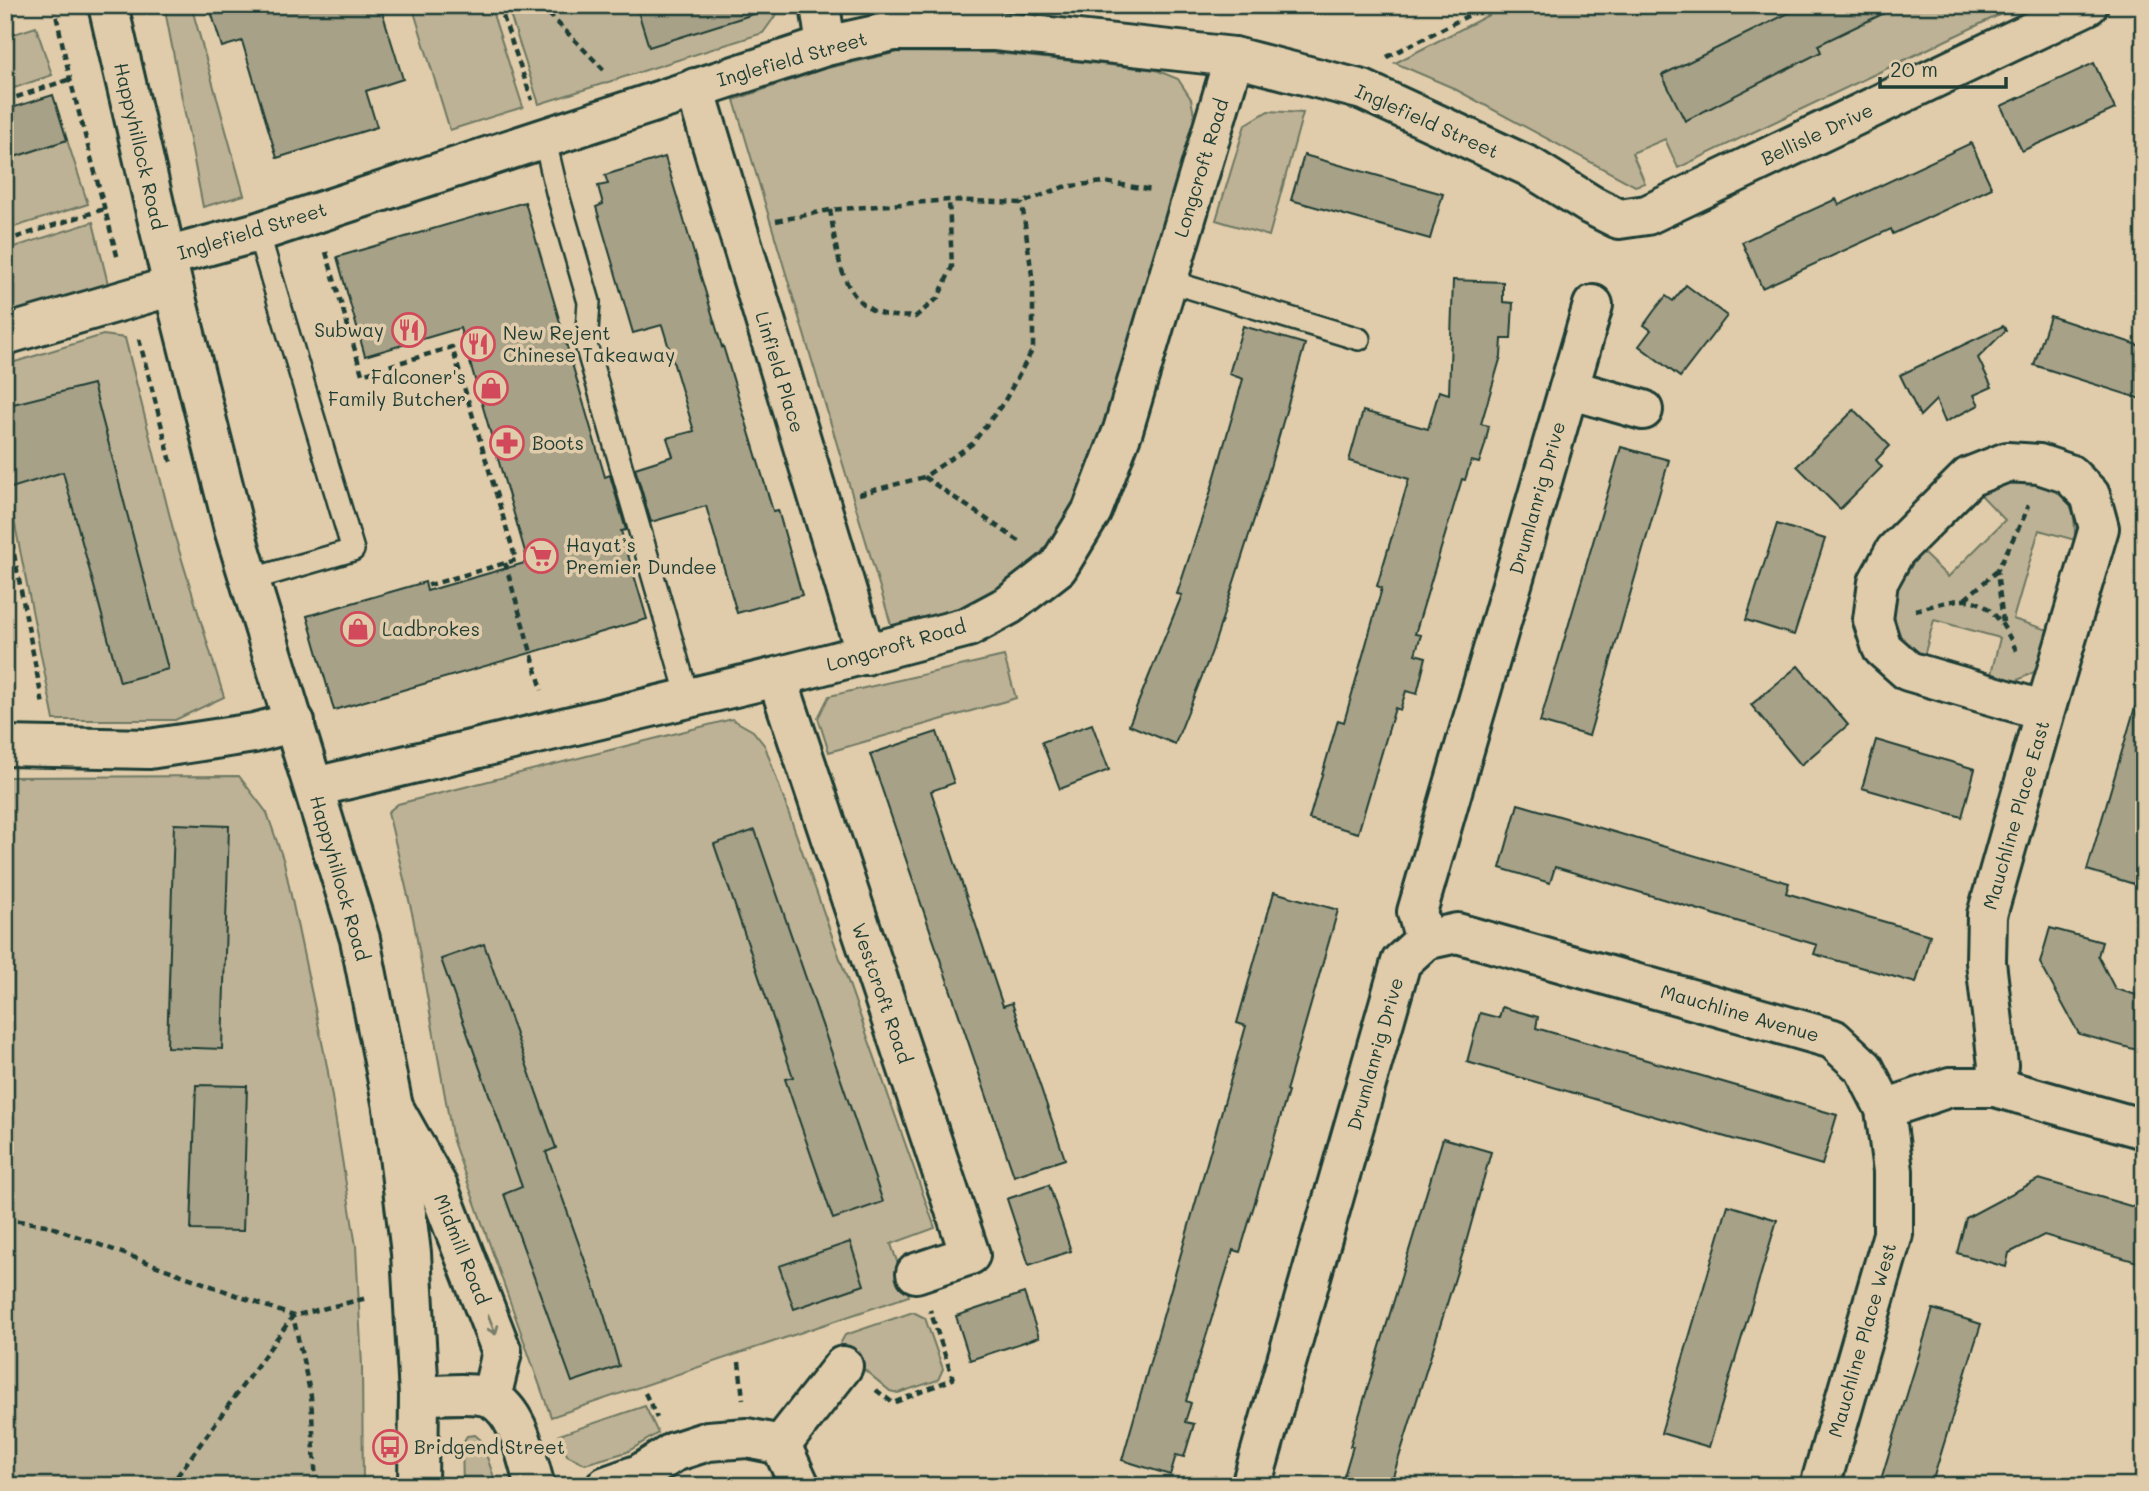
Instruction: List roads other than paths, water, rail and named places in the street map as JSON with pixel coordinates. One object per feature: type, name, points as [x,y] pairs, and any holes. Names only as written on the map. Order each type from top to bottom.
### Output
[{"type":"street","name":"Happyhillock Road","points":[[108,5],[169,272],[230,516],[360,939],[393,1107],[411,1253],[419,1396],[418,1486]]},
{"type":"street","points":[[820,5],[826,46]]},
{"type":"street","name":"Bellisle Drive","points":[[1619,219],[1647,215],[2088,5]]},
{"type":"street","name":"Inglefield Street","points":[[169,272],[258,232],[315,213],[826,46],[894,31],[995,31],[1234,57],[1363,90],[1530,167],[1619,219]]},
{"type":"street","name":"Longcroft Road","points":[[315,787],[777,677],[968,626],[1009,605],[1058,567],[1092,511],[1123,430],[1234,57]]},
{"type":"street","name":"Linfield Place","points":[[695,89],[866,655]]},
{"type":"street","points":[[5,335],[169,272]]},
{"type":"street","name":"Drumlanrig Drive","points":[[1251,1486],[1401,962],[1425,940],[1417,912],[1593,305]]},
{"type":"street","points":[[1569,389],[1643,410]]},
{"type":"street","name":"Mauchline Place East","points":[[1995,1087],[1998,1065],[1986,962],[1987,915],[2099,528],[2090,495],[2069,474],[2039,464],[2007,462],[1969,477],[1895,551],[1878,582],[1874,620],[1882,648],[1908,671],[2045,711]]},
{"type":"street","name":"Westcroft Road","points":[[777,677],[970,1255],[921,1287]]},
{"type":"street","points":[[5,746],[149,749],[254,733],[295,722]]},
{"type":"street","name":"Mauchline Avenue","points":[[1425,940],[1457,933],[1833,1039],[1864,1068],[1885,1109]]},
{"type":"street","points":[[1885,1109],[1950,1087],[1995,1087],[2144,1129]]},
{"type":"street","name":"Midmill Road","points":[[393,1107],[438,1187],[502,1352],[491,1398]]},
{"type":"street","name":"Mauchline Place West","points":[[1820,1486],[1893,1234],[1893,1171],[1885,1109]]},
{"type":"street","points":[[781,1445],[843,1366]]},
{"type":"street","points":[[419,1396],[455,1394],[491,1398],[512,1418],[535,1486]]},
{"type":"street","points":[[606,1486],[640,1474],[674,1452],[708,1441],[747,1438],[781,1445]]},
{"type":"street","points":[[781,1445],[800,1486]]},
{"type":"lane","points":[[544,137],[589,302],[586,345],[688,697]]},
{"type":"lane","points":[[249,580],[353,550],[258,232]]},
{"type":"lane","points":[[1168,281],[1359,339]]},
{"type":"place","name":"Subway","points":[[409,330]]},
{"type":"place","name":"New Rejent Chinese Takeaway","points":[[478,344]]},
{"type":"place","name":"Falconer's Family Butcher","points":[[491,388]]},
{"type":"place","name":"Boots","points":[[507,443]]},
{"type":"place","name":"Hayat’s Premier Dundee","points":[[541,556]]},
{"type":"place","name":"Ladbrokes","points":[[358,629]]},
{"type":"place","name":"Bridgend Street","points":[[390,1447]]}]
